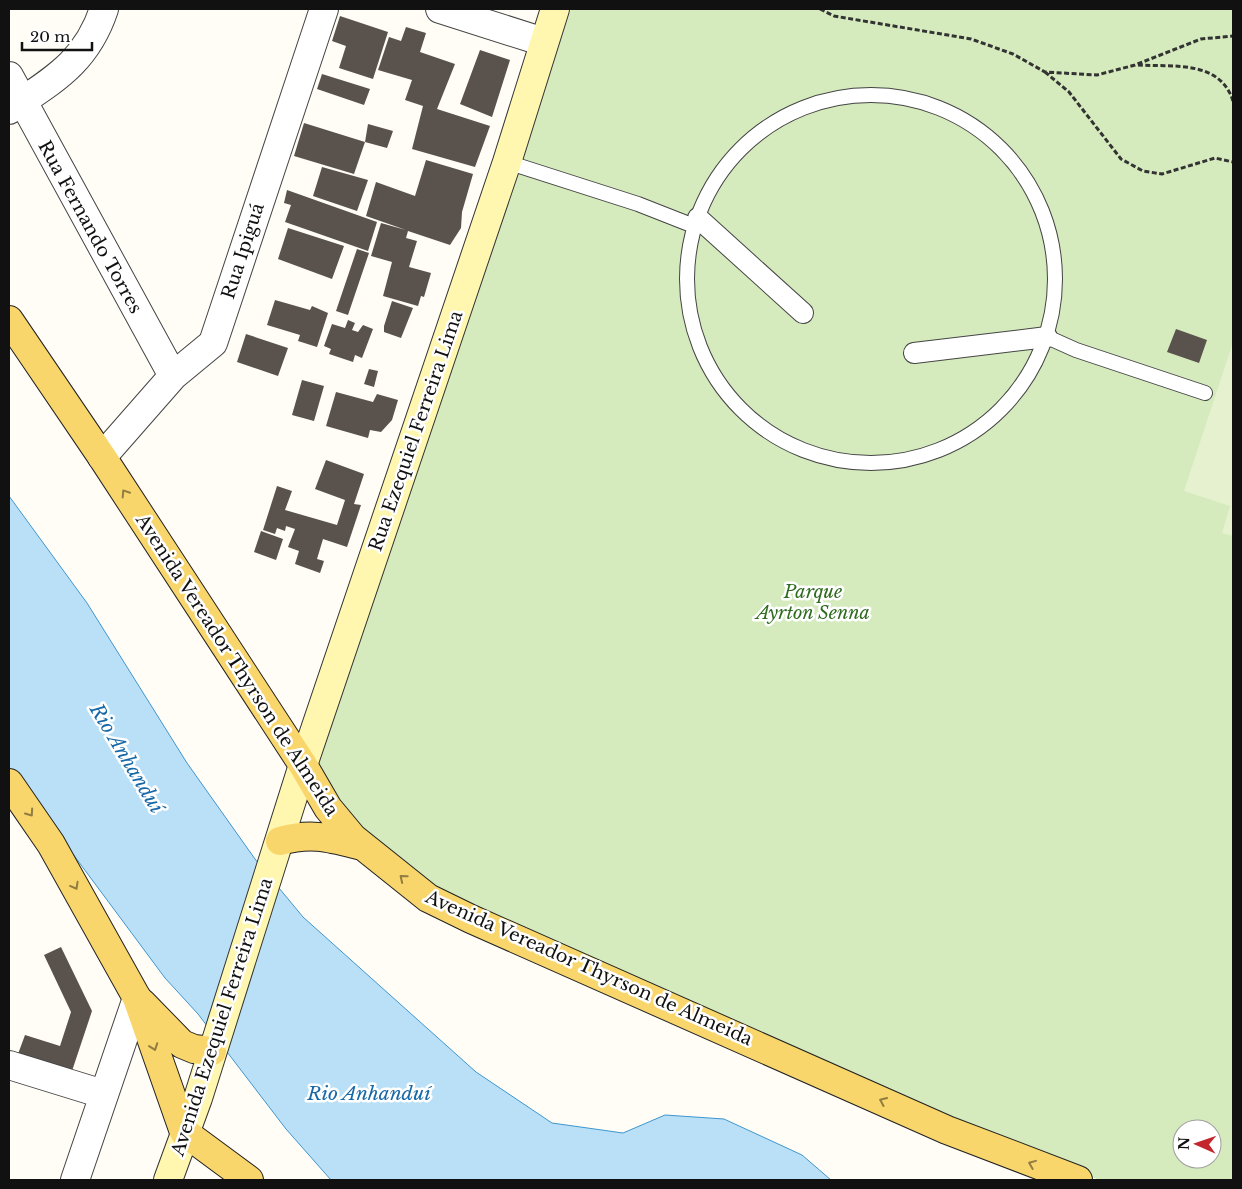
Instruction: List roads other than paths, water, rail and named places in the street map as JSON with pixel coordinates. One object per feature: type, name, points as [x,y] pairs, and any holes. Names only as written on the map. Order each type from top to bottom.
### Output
[{"type":"main road","name":"Rua Ezequiel Ferreira Lima","points":[[278,848],[302,765],[507,162],[555,9]]},
{"type":"main road","name":"Avenida Vereador Thyrson de Almeida","points":[[9,320],[102,457],[328,808],[364,846],[428,898],[471,919],[947,1130],[1078,1180]]},
{"type":"main road","points":[[9,783],[51,844],[137,998],[184,1132],[249,1180]]},
{"type":"main road","points":[[278,848],[300,836],[320,835],[364,846]]},
{"type":"main road","name":"Avenida Ezequiel Ferreira Lima","points":[[168,1180],[278,848]]},
{"type":"main road","points":[[137,998],[182,1044],[194,1049],[213,1048]]},
{"type":"street","points":[[15,106],[62,74],[88,46],[104,9]]},
{"type":"street","name":"Rua Ipiguá","points":[[102,457],[173,376],[213,343],[324,9]]},
{"type":"street","points":[[440,9],[544,42]]},
{"type":"street","name":"Rua Fernando Torres","points":[[9,76],[15,106],[173,376]]},
{"type":"street","points":[[696,222],[803,313]]},
{"type":"street","points":[[914,354],[1047,337]]},
{"type":"street","points":[[75,1180],[102,1094],[137,998]]},
{"type":"street","points":[[9,1066],[102,1094]]},
{"type":"lane","points":[[867,93],[924,101],[976,126],[1004,152],[1018,166],[1046,216],[1056,274],[1051,329],[1024,384],[984,427],[934,455],[876,466],[819,458],[766,433],[724,393],[696,341],[686,284],[696,222],[719,173],[759,131],[810,104],[867,93]]},
{"type":"lane","points":[[507,162],[696,222]]},
{"type":"lane","points":[[1047,337],[1076,350],[1205,393]]},
{"type":"water","name":"Rio Anhanduí","points":[[9,496],[87,603],[187,763],[255,859],[303,917],[476,1072],[552,1123],[623,1133],[665,1115],[724,1119],[802,1155],[831,1180],[331,1180],[286,1129],[198,1014],[165,978],[9,768]]},
{"type":"park label","name":"Parque Ayrton Senna","points":[[813,602]]}]
